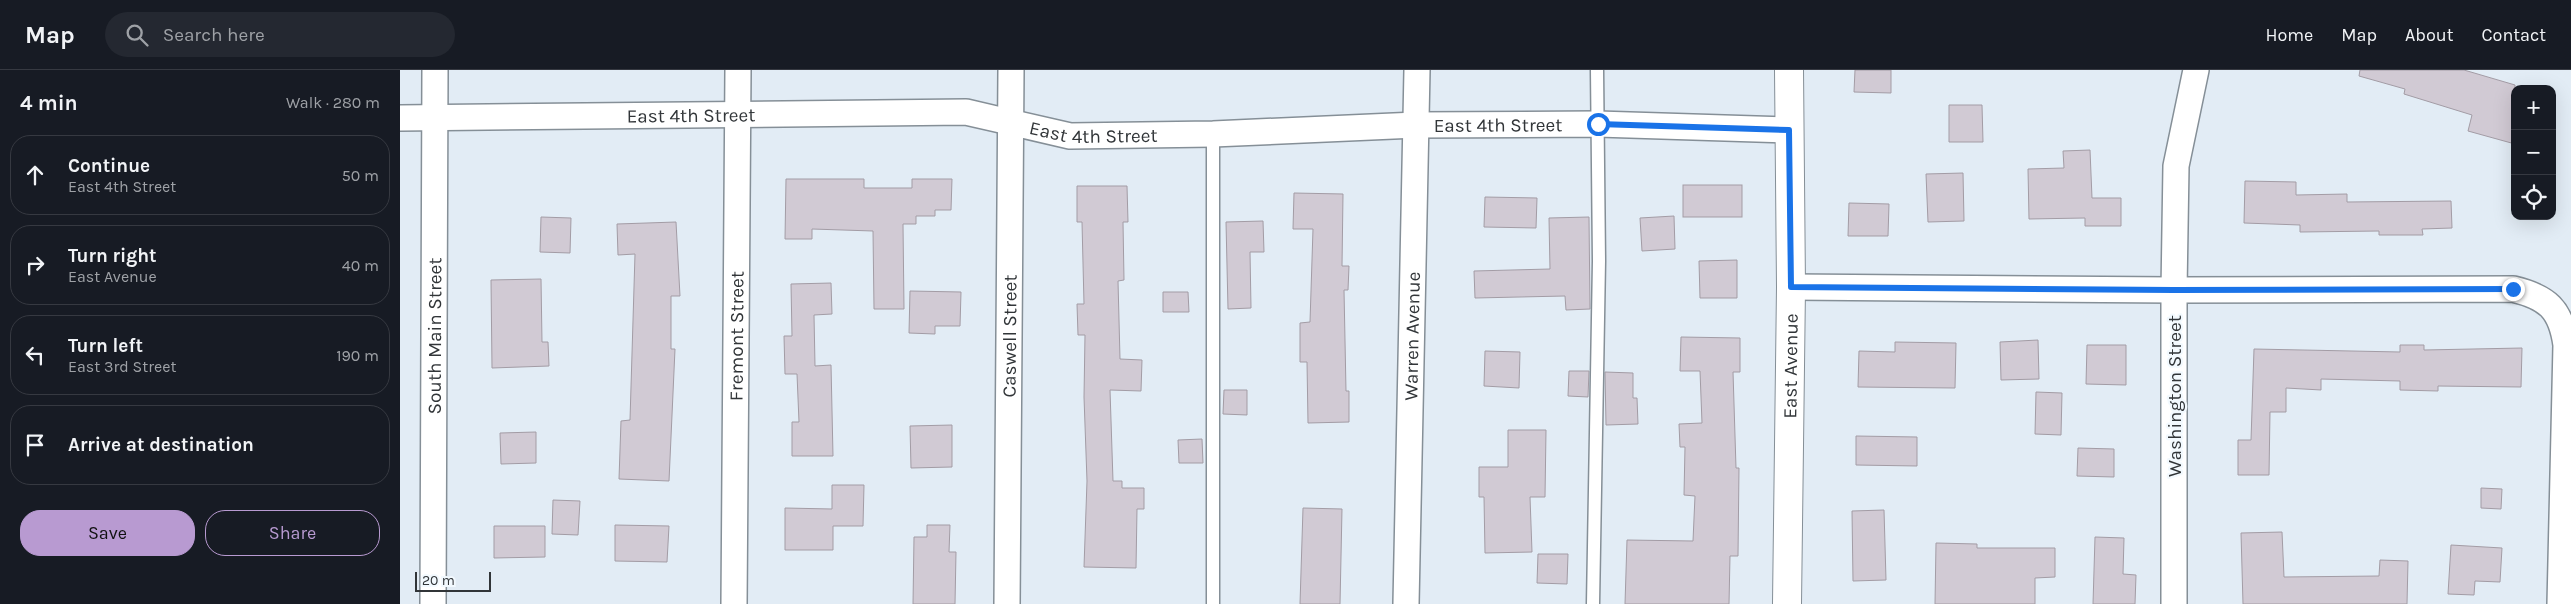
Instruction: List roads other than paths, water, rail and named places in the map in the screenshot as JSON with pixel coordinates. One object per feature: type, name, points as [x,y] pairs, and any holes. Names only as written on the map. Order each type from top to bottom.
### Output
[{"type":"street","name":"South Main Street","points":[[433,604],[435,70]]},
{"type":"street","name":"Fremont Street","points":[[734,604],[738,70]]},
{"type":"street","name":"Caswell Street","points":[[1006,604],[1011,70]]},
{"type":"street","name":"Warren Avenue","points":[[1406,604],[1417,70]]},
{"type":"street","name":"East Avenue","points":[[1787,604],[1791,287],[1789,70]]},
{"type":"street","name":"Washington Street","points":[[2174,604],[2176,166],[2196,70]]},
{"type":"street","name":"East 4th Street","points":[[400,118],[966,112],[1070,136],[1213,134],[1416,125],[1598,124],[1789,130]]},
{"type":"street","points":[[1791,287],[2174,290],[2513,289],[2535,294],[2551,306],[2563,328],[2566,345],[2560,604]]},
{"type":"lane","points":[[1593,604],[1599,261],[1597,70]]},
{"type":"lane","points":[[1213,134],[1213,604]]}]
